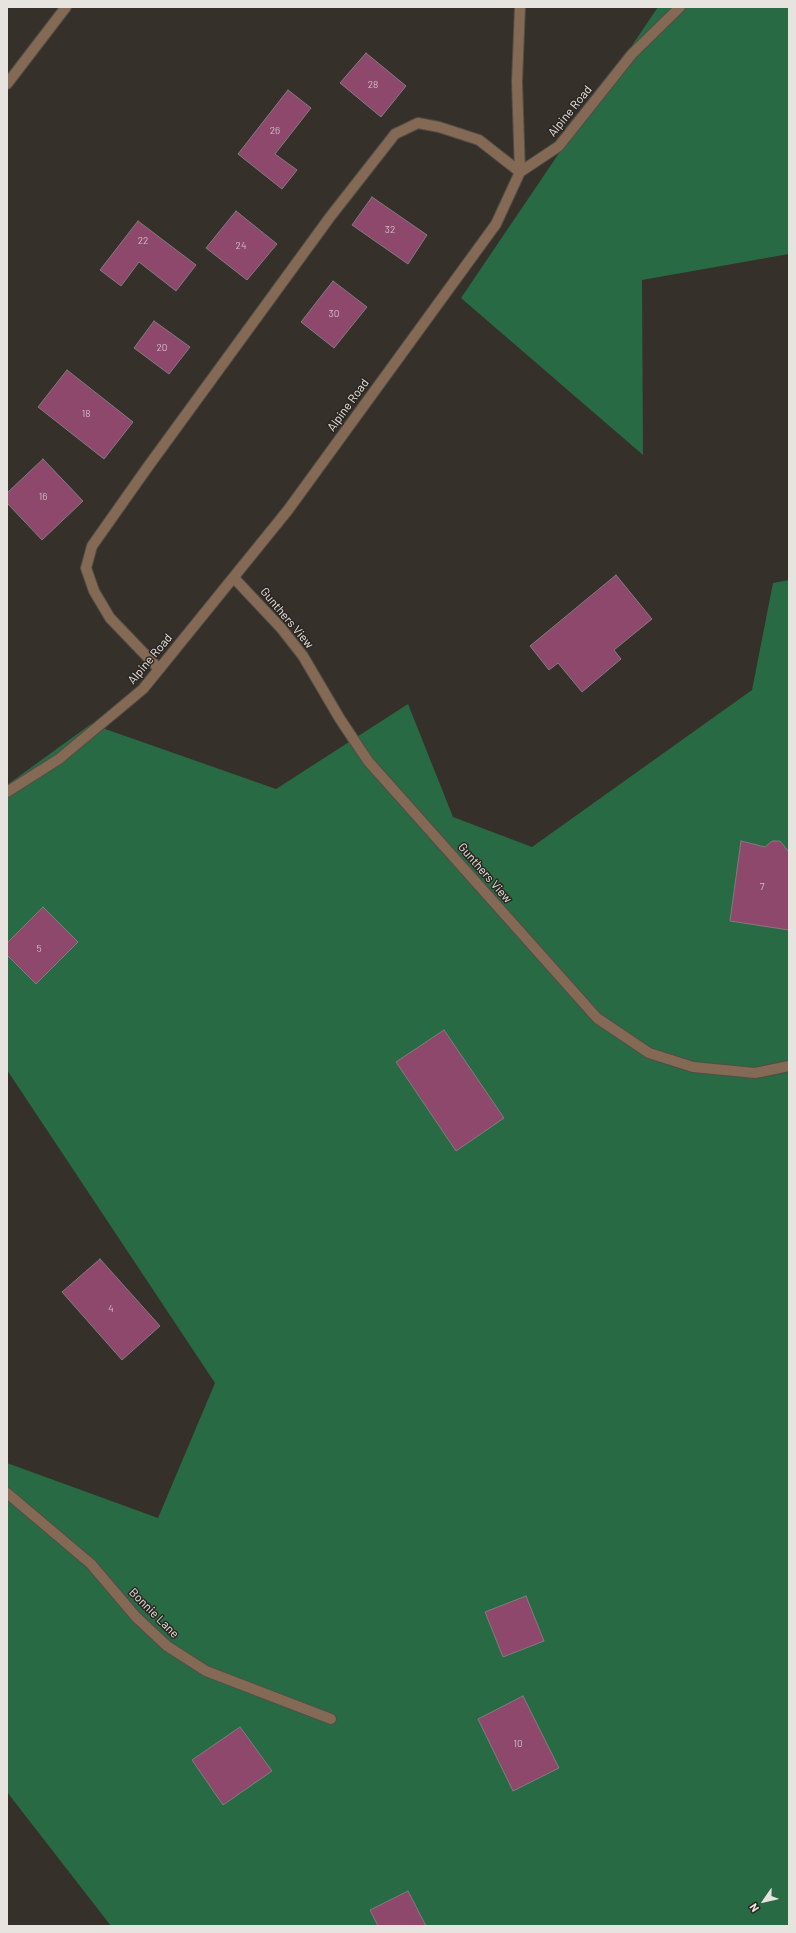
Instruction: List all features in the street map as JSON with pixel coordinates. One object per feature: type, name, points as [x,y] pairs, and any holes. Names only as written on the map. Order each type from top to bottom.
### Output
[{"type":"street","points":[[7,84],[66,7]]},
{"type":"street","points":[[520,7],[517,82],[520,172]]},
{"type":"street","name":"Alpine Road","points":[[7,792],[60,759],[143,689],[288,510],[496,224],[520,172],[559,146],[632,54],[680,7]]},
{"type":"street","points":[[159,669],[110,618],[94,591],[86,568],[92,546],[151,462],[330,217],[395,134],[418,123],[439,127],[479,140],[520,172]]},
{"type":"street","name":"Gunthers View","points":[[234,578],[281,628],[303,656],[340,719],[368,761],[596,1018],[649,1054],[693,1067],[756,1073],[789,1066]]},
{"type":"street","name":"Bonnie Lane","points":[[7,1493],[91,1564],[136,1617],[167,1646],[206,1671],[331,1719]]},
{"type":"green space","points":[[658,7],[789,7],[789,254],[642,280],[643,455],[461,298]]},
{"type":"green space","points":[[789,580],[789,1926],[111,1926],[7,1792],[7,1463],[158,1518],[215,1383],[7,1070],[7,785],[91,724],[276,789],[408,704],[453,817],[532,847],[752,690],[773,583]]},
{"type":"building","points":[[366,53],[406,86],[381,117],[340,83]]},
{"type":"building","points":[[288,90],[311,108],[275,154],[297,170],[282,189],[238,154]]},
{"type":"building","points":[[372,197],[427,235],[408,264],[352,225]]},
{"type":"building","points":[[236,211],[277,244],[247,280],[206,248]]},
{"type":"building","points":[[138,221],[196,265],[176,291],[139,262],[121,286],[100,270]]},
{"type":"building","points":[[333,281],[367,307],[334,348],[301,322]]},
{"type":"building","points":[[154,321],[190,347],[169,374],[134,348]]},
{"type":"building","points":[[67,370],[133,422],[104,459],[38,407]]},
{"type":"building","points":[[43,459],[83,501],[42,540],[7,503],[7,493]]},
{"type":"building","points":[[616,575],[652,619],[614,650],[621,659],[582,692],[558,663],[549,670],[530,646]]},
{"type":"building","points":[[741,841],[765,847],[772,841],[780,841],[789,852],[789,930],[730,921]]},
{"type":"building","points":[[43,907],[78,942],[36,984],[7,955],[7,943]]},
{"type":"building","points":[[444,1030],[504,1118],[456,1151],[396,1062]]},
{"type":"building","points":[[100,1259],[160,1326],[122,1360],[62,1292]]},
{"type":"building","points":[[526,1596],[544,1641],[503,1657],[485,1612]]},
{"type":"building","points":[[523,1696],[559,1768],[513,1791],[478,1719]]},
{"type":"building","points":[[240,1727],[272,1771],[223,1805],[192,1760]]},
{"type":"building","points":[[408,1891],[426,1926],[378,1926],[370,1910]]}]
